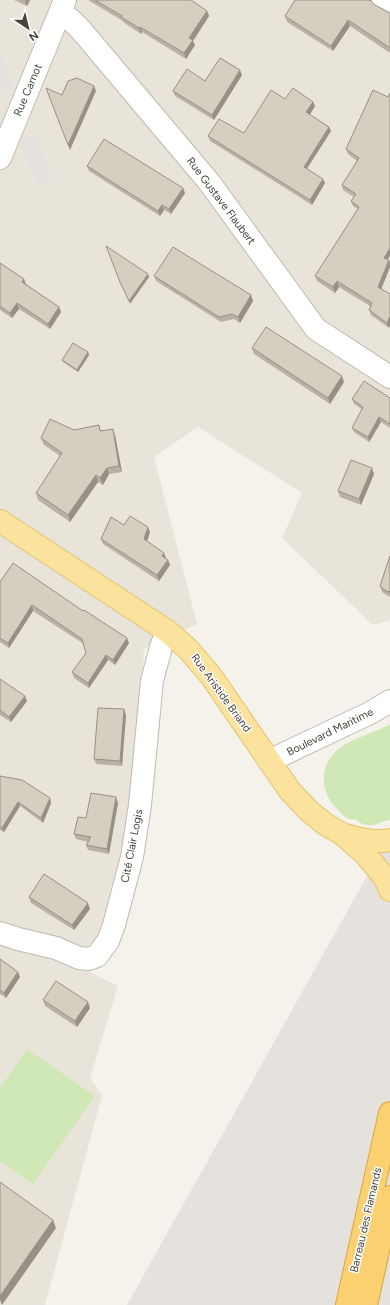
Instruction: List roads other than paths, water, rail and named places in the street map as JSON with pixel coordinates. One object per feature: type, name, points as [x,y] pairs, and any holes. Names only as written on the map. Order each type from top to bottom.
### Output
[{"type":"highway","name":"Barreau des Flamands","points":[[347,1305],[390,1112]]},
{"type":"highway","name":"Barreau des Flamands","points":[[366,1305],[390,1197]]},
{"type":"main road","name":"Rue Aristide Briand","points":[[0,520],[167,631],[187,648],[206,670],[290,791],[309,811],[325,824],[342,834],[365,854],[385,878],[390,890]]},
{"type":"main road","name":"Rue Aristide Briand","points":[[342,834],[369,841],[390,840]]},
{"type":"street","name":"Rue Carnot","points":[[2,144],[62,9]]},
{"type":"street","name":"Rue Gustave Flaubert","points":[[62,9],[209,182],[316,329],[390,377]]},
{"type":"street","name":"Cité Clair Logis","points":[[0,933],[56,948],[79,958],[89,959],[97,956],[108,941],[114,925],[132,857],[140,805],[152,681],[167,631]]},
{"type":"street","name":"Boulevard Maritime","points":[[269,761],[372,712],[390,700]]}]
